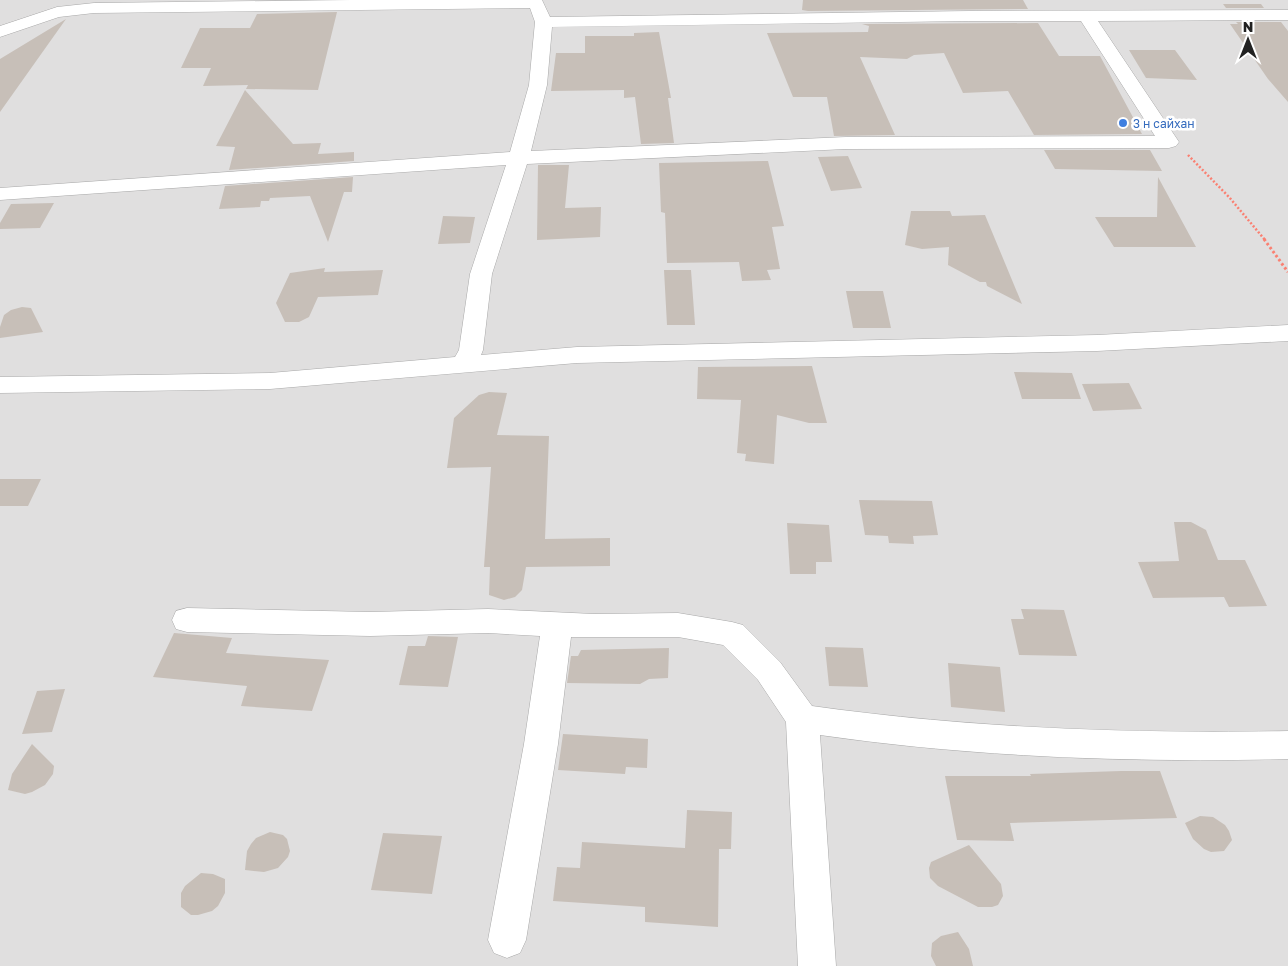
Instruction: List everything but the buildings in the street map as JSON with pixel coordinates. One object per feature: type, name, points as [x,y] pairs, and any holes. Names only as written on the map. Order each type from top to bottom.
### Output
[{"type":"street","points":[[0,32],[56,12],[92,4],[536,3],[544,22],[538,85],[519,158],[481,274],[471,350],[466,363]]},
{"type":"street","points":[[544,22],[1288,15]]},
{"type":"street","points":[[1086,16],[1169,142]]},
{"type":"street","points":[[0,194],[519,158],[846,143],[1169,142]]},
{"type":"street","points":[[0,385],[270,381],[577,355],[1098,343],[1288,333]]},
{"type":"street","points":[[188,620],[370,624],[488,621],[678,626],[732,634],[769,670],[802,719],[816,966]]},
{"type":"street","points":[[507,940],[534,784],[557,624]]},
{"type":"street","points":[[802,719],[858,728],[1064,742],[1225,747],[1288,745]]},
{"type":"path","points":[[1169,142],[1184,151],[1218,183],[1272,247],[1288,272]]},
{"type":"shaded area","points":[[0,0],[1288,0],[1288,966],[0,966]]},
{"type":"place","name":"3 н сайхан","points":[[1123,123]]}]
